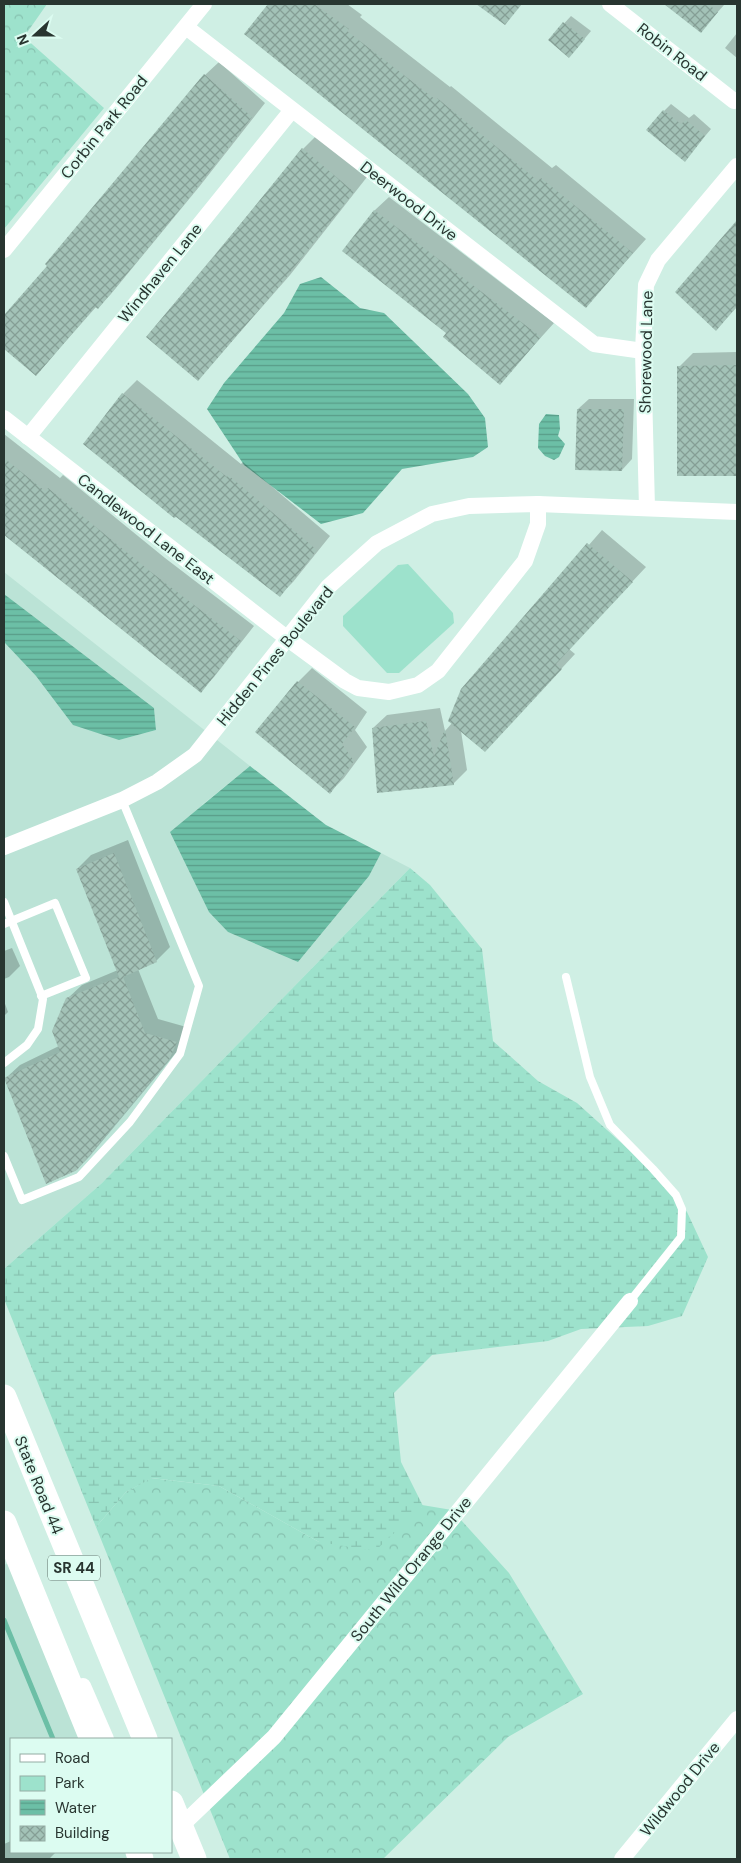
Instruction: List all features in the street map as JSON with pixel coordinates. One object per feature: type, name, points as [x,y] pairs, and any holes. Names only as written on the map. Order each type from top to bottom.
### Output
[{"type":"main road","name":"State Road 44","points":[[4,1397],[145,1738]]},
{"type":"main road","name":"SR 44","points":[[4,1522],[92,1738]]},
{"type":"main road","points":[[174,1818],[194,1859]]},
{"type":"street","name":"Corbin Park Road","points":[[4,250],[204,4]]},
{"type":"street","name":"Robin Road","points":[[610,4],[734,100]]},
{"type":"street","name":"Deerwood Drive","points":[[186,27],[594,344],[643,351]]},
{"type":"street","name":"Windhaven Lane","points":[[28,437],[292,110]]},
{"type":"street","name":"Shorewood Lane","points":[[647,508],[643,351],[646,285],[658,260],[737,166]]},
{"type":"street","name":"Candlewood Lane East","points":[[4,418],[288,639],[345,681],[358,688],[389,692],[418,685],[438,671],[525,561],[538,524],[538,504]]},
{"type":"street","name":"Hidden Pines Boulevard","points":[[4,847],[122,800],[156,782],[195,756],[328,587],[377,543],[432,514],[469,506],[538,504],[737,512]]},
{"type":"street","name":"South Wild Orange Drive","points":[[174,1818],[274,1736],[630,1301]]},
{"type":"street","points":[[4,1522],[69,1654],[106,1738]]},
{"type":"street","name":"Wildwood Drive","points":[[622,1859],[737,1719]]},
{"type":"lane","points":[[4,1156],[22,1200],[79,1177],[130,1122],[180,1054],[199,986],[122,800]]},
{"type":"lane","points":[[4,902],[8,923],[43,999],[38,1029],[27,1045],[4,1063]]},
{"type":"lane","points":[[8,923],[55,903],[86,978],[41,996]]},
{"type":"lane","points":[[566,977],[590,1077],[610,1125],[653,1169],[676,1196],[682,1210],[681,1237],[630,1301]]},
{"type":"shaded area","points":[[4,572],[250,766],[202,805],[228,932],[298,962],[369,876],[381,853],[410,868],[102,1183],[4,1269],[4,642],[36,676],[119,740],[156,730],[154,708],[4,594]]},
{"type":"shaded area","points":[[22,1558],[95,1738],[10,1738],[10,1853],[140,1853],[143,1859],[4,1859],[4,1565]]},
{"type":"green space","points":[[4,4],[47,4],[24,37],[104,108],[4,229]]},
{"type":"green space","points":[[408,564],[453,613],[454,623],[399,673],[387,673],[343,626],[343,616],[398,565]]},
{"type":"green space","points":[[410,868],[430,885],[482,949],[493,1041],[538,1081],[577,1103],[657,1175],[687,1212],[708,1257],[682,1316],[648,1326],[581,1329],[548,1341],[432,1355],[394,1393],[401,1462],[423,1506],[375,1551],[319,1542],[219,1486],[152,1478],[126,1492],[96,1527],[4,1299],[4,1269],[102,1183]]},
{"type":"green space","points":[[151,1478],[219,1486],[319,1542],[422,1507],[422,1505],[452,1510],[509,1573],[583,1694],[508,1737],[383,1859],[230,1859],[96,1527],[126,1492]]},
{"type":"water","points":[[321,277],[360,308],[384,313],[468,394],[485,418],[488,447],[473,457],[402,469],[363,513],[321,524],[244,465],[207,409],[224,383],[284,313],[300,284]]},
{"type":"water","points":[[546,414],[559,415],[560,429],[558,436],[565,444],[559,457],[554,460],[545,456],[538,448],[539,424]]},
{"type":"water","points":[[4,594],[154,708],[156,730],[119,740],[73,725],[36,676],[4,642]]},
{"type":"water","points":[[250,766],[326,825],[381,853],[369,876],[298,962],[228,932],[209,912],[170,832]]},
{"type":"building","points":[[268,4],[314,4],[349,29],[347,31],[436,100],[437,98],[538,181],[541,178],[633,253],[586,308],[244,34]]},
{"type":"building","points":[[476,4],[522,4],[505,25]]},
{"type":"building","points":[[664,4],[708,4],[718,12],[701,33]]},
{"type":"building","points":[[563,22],[585,39],[569,58],[548,40]]},
{"type":"building","points":[[204,74],[252,117],[185,203],[98,309],[95,307],[36,376],[4,349],[4,315],[47,266],[45,264]]},
{"type":"building","points":[[663,110],[681,124],[686,120],[705,136],[685,162],[646,130]]},
{"type":"building","points":[[302,148],[354,192],[276,290],[198,381],[146,337]]},
{"type":"building","points":[[374,210],[541,337],[500,385],[443,337],[446,333],[342,251]]},
{"type":"building","points":[[737,220],[737,306],[716,331],[675,292]]},
{"type":"building","points":[[737,365],[737,476],[677,476],[677,366]]},
{"type":"building","points":[[122,393],[227,477],[228,475],[317,550],[280,597],[176,517],[174,518],[83,444]]},
{"type":"building","points":[[577,409],[624,409],[622,471],[575,470]]},
{"type":"building","points":[[4,458],[45,491],[48,488],[151,572],[241,641],[201,693],[4,535]]},
{"type":"building","points":[[587,543],[633,582],[556,664],[562,669],[485,752],[448,721],[461,689]]},
{"type":"building","points":[[297,681],[355,727],[342,744],[354,761],[330,794],[255,732]]},
{"type":"building","points":[[426,721],[434,756],[445,729],[454,785],[377,793],[372,728]]},
{"type":"building","points":[[114,853],[157,962],[123,977],[145,1033],[177,1042],[170,1058],[77,1170],[46,1184],[4,1078],[60,1052],[52,1031],[66,998],[119,977],[76,869]]},
{"type":"waterway","points":[[4,1620],[53,1738]]}]
